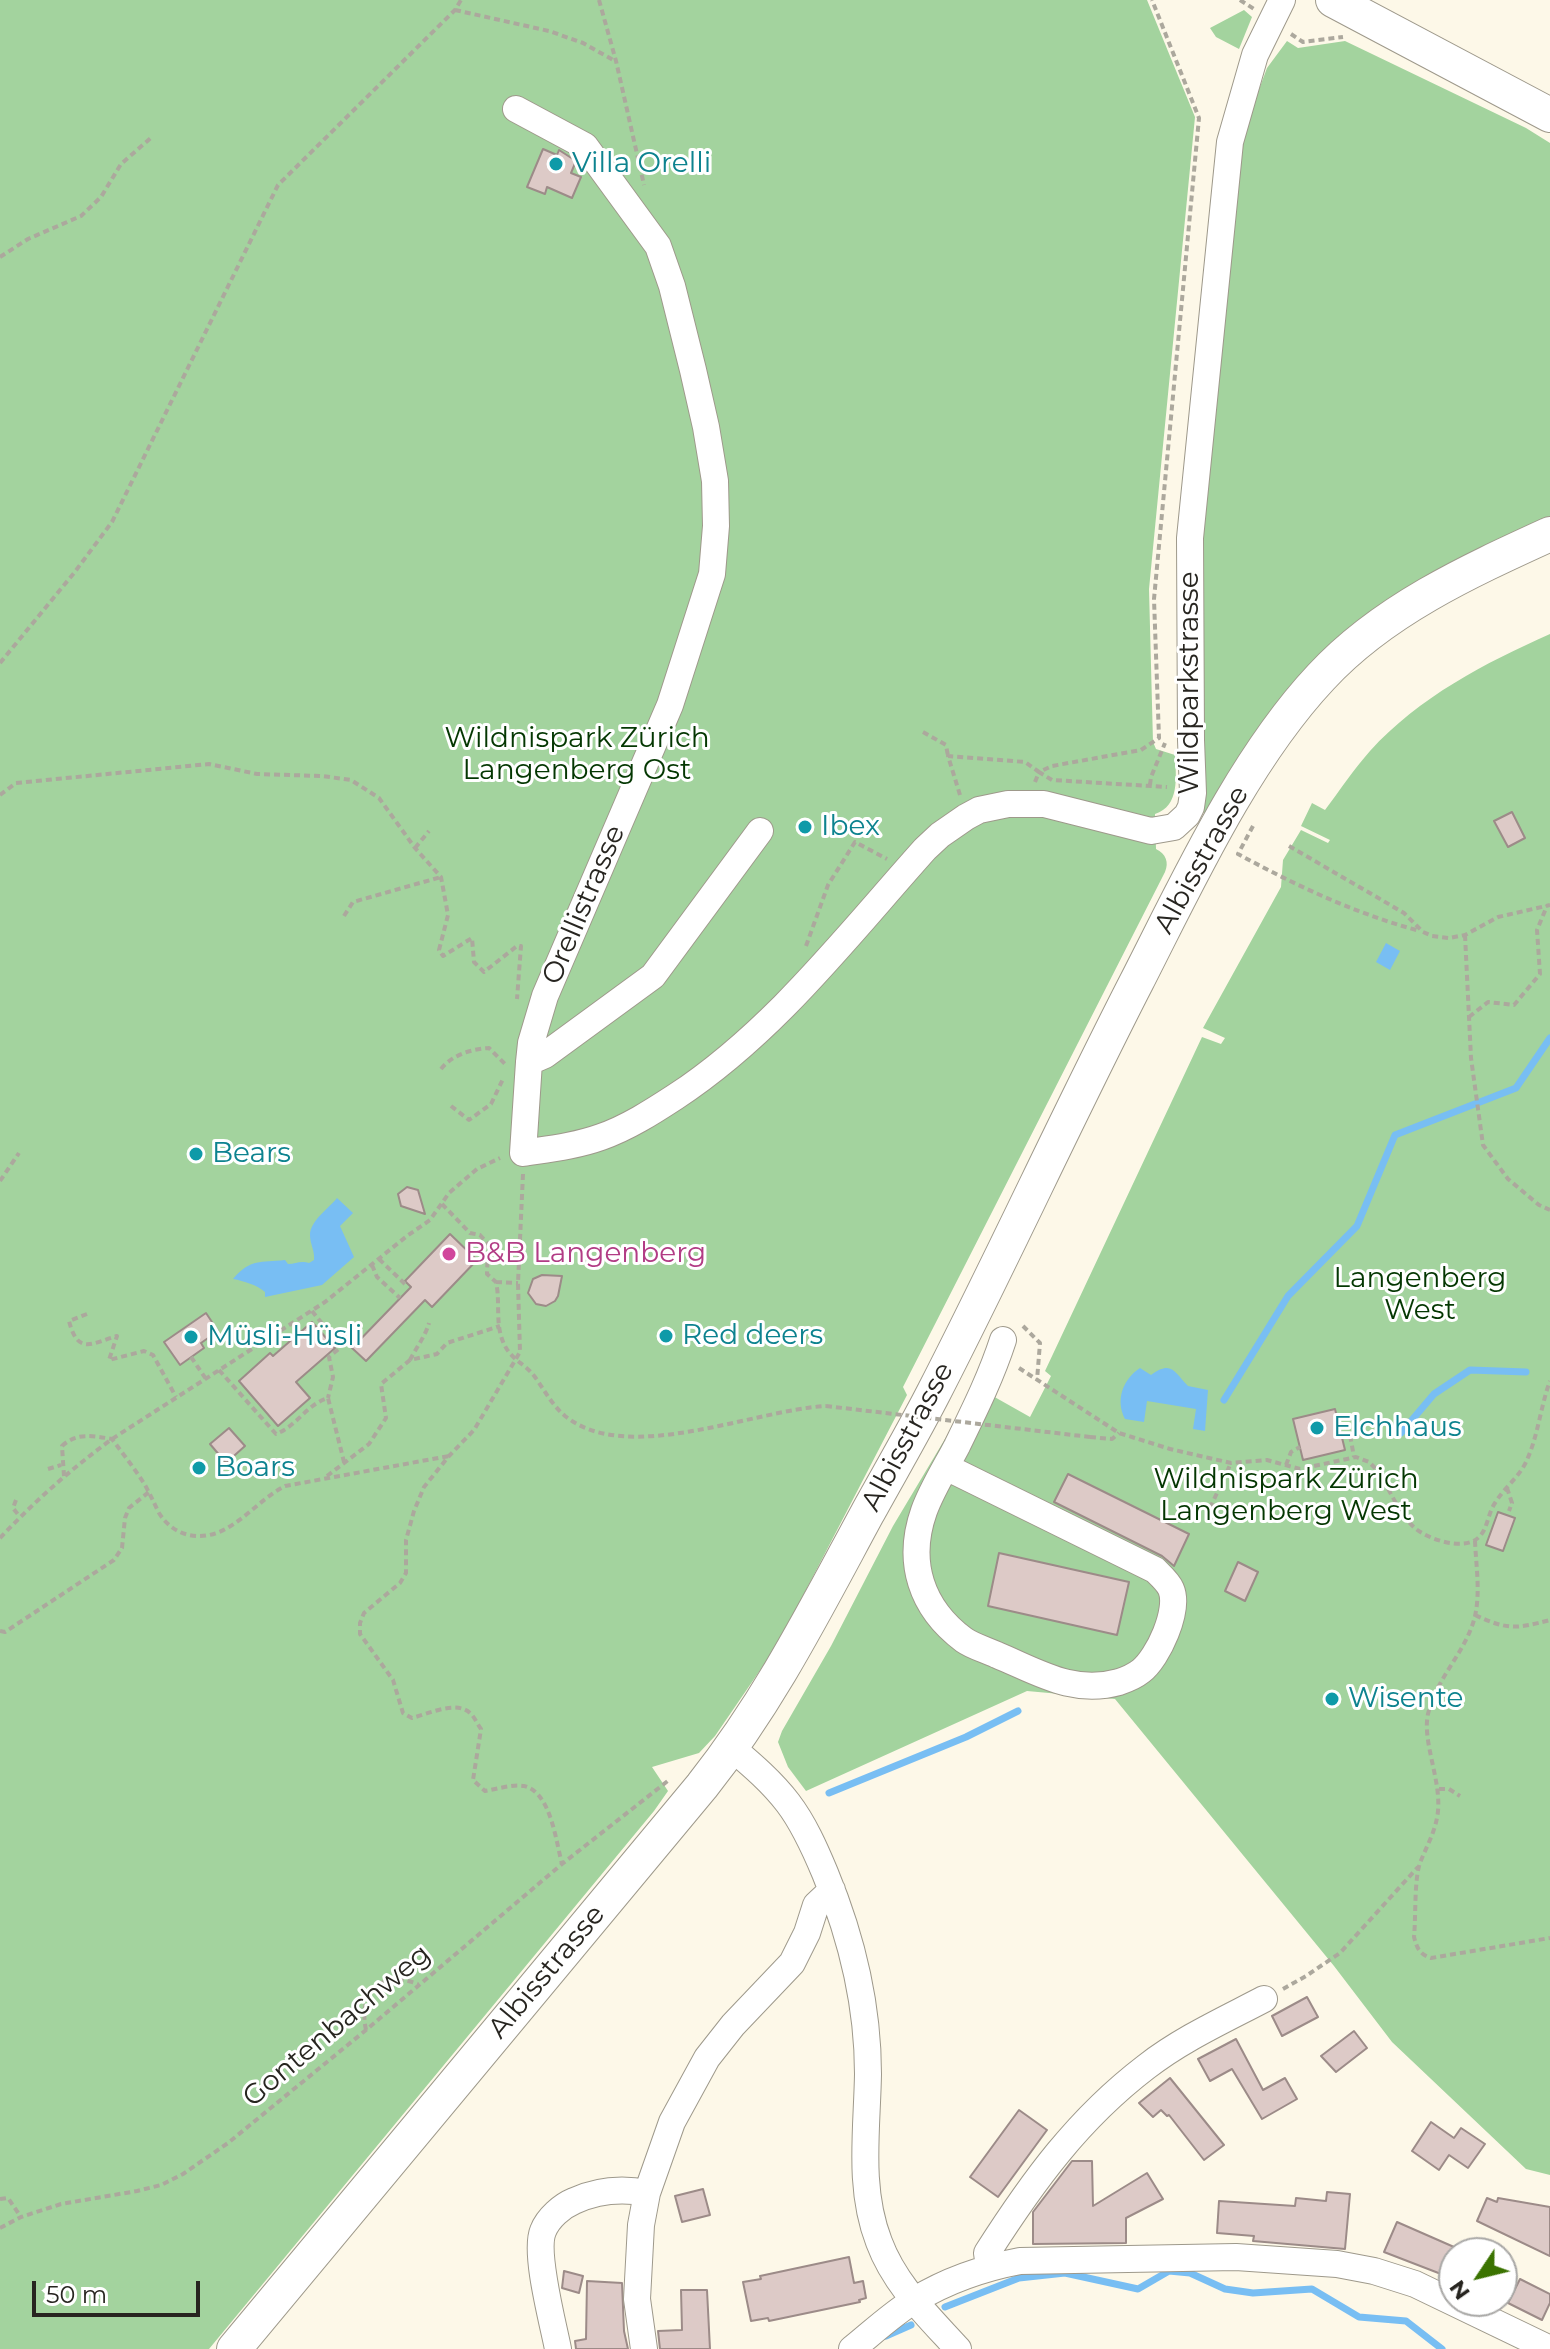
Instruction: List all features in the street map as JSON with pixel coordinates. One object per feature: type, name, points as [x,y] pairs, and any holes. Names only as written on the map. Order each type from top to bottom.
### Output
[{"type":"main road","points":[[1333,0],[1550,115]]},
{"type":"main road","name":"Albisstrasse","points":[[234,2349],[732,1748],[767,1697],[934,1393],[1125,1003],[1194,870],[1277,731],[1322,675],[1368,634],[1429,594],[1550,534]]},
{"type":"street","name":"Wildparkstrasse","points":[[523,1153],[601,1137],[647,1115],[731,1055],[777,1014],[940,835],[966,817],[992,807],[1044,804],[1151,831],[1174,827],[1187,815],[1193,793],[1190,538],[1230,142],[1255,55],[1282,0]]},
{"type":"street","name":"Orellistrasse","points":[[516,109],[585,146],[658,246],[672,286],[706,427],[715,481],[716,526],[712,574],[670,705],[545,996],[531,1043],[523,1153]]},
{"type":"street","points":[[529,1062],[545,1055],[653,976],[760,831]]},
{"type":"street","points":[[946,1467],[1155,1570],[1171,1589],[1172,1609],[1160,1647],[1141,1672],[1119,1682],[1087,1686],[1064,1684],[967,1642],[948,1626],[924,1594],[917,1572],[917,1539],[924,1510],[1013,1333]]},
{"type":"street","points":[[732,1748],[765,1777],[791,1807],[814,1847],[832,1890],[856,1960],[867,2029],[867,2204],[887,2261],[913,2301],[958,2349]]},
{"type":"street","points":[[644,2349],[637,2299],[641,2225],[647,2193],[672,2122],[707,2058],[733,2025],[792,1963],[816,1905],[832,1890]]},
{"type":"street","points":[[989,2267],[987,2253],[1026,2193],[1096,2109],[1148,2065],[1197,2034],[1264,1999]]},
{"type":"street","points":[[558,2349],[541,2256],[542,2232],[552,2217],[567,2204],[596,2192],[618,2190],[647,2193]]},
{"type":"street","points":[[852,2349],[913,2301],[945,2284],[989,2267],[1020,2261],[1236,2257],[1337,2264],[1374,2271],[1415,2284],[1550,2349]]},
{"type":"path","points":[[0,663],[112,522],[278,185],[455,10],[461,0]]},
{"type":"path","points":[[599,0],[644,184]]},
{"type":"path","points":[[1026,803],[1039,772],[1052,766],[1141,750],[1159,738],[1154,599],[1199,118],[1152,0]]},
{"type":"path","points":[[455,10],[549,31],[583,43],[616,61]]},
{"type":"path","points":[[0,257],[28,239],[81,216],[101,197],[121,164],[153,136]]},
{"type":"path","points":[[923,732],[946,745],[966,817]]},
{"type":"path","points":[[1150,785],[1164,750]]},
{"type":"path","points":[[948,756],[1025,762],[1052,780],[1167,787]]},
{"type":"path","points":[[0,795],[16,783],[209,764],[257,774],[351,780],[379,798],[415,848],[441,877],[448,915],[439,950],[443,956],[472,938],[474,962],[484,972],[521,946],[516,1005]]},
{"type":"path","points":[[1246,822],[1260,830]]},
{"type":"path","points":[[1253,826],[1238,854],[1281,878],[1394,924],[1432,936],[1449,938],[1465,935],[1498,917],[1548,906]]},
{"type":"path","points":[[415,848],[429,831]]},
{"type":"path","points":[[797,992],[793,981],[828,885],[855,842],[907,869]]},
{"type":"path","points":[[1289,846],[1404,913],[1423,932]]},
{"type":"path","points":[[344,916],[353,902],[441,877]]},
{"type":"path","points":[[1469,1017],[1488,1002],[1514,1005],[1540,974],[1537,930],[1548,906]]},
{"type":"path","points":[[1465,935],[1471,1058],[1483,1145],[1508,1179],[1539,1205],[1550,1210]]},
{"type":"path","points":[[441,1069],[448,1060],[477,1049],[489,1048],[509,1067],[491,1104],[469,1120],[451,1106]]},
{"type":"path","points":[[0,1181],[19,1153]]},
{"type":"path","points":[[0,1538],[64,1476],[112,1439],[312,1311],[372,1265],[430,1220],[449,1193],[477,1169],[502,1157],[523,1153],[518,1283],[520,1352],[474,1430],[424,1487],[406,1540],[406,1573],[400,1583],[364,1613],[360,1634],[393,1680],[403,1713],[412,1718],[457,1707],[469,1711],[481,1729],[473,1780],[485,1791],[521,1785],[539,1794],[550,1816],[562,1864]]},
{"type":"path","points":[[442,1204],[470,1233],[480,1235],[488,1244],[487,1274],[496,1282],[518,1283]]},
{"type":"path","points":[[379,1259],[406,1285],[408,1283]]},
{"type":"path","points":[[372,1265],[377,1277],[400,1298]]},
{"type":"path","points":[[496,1282],[500,1326],[509,1355],[533,1374],[553,1405],[568,1418],[587,1428],[620,1437],[682,1432],[826,1406],[1090,1437],[1112,1439],[1119,1433]]},
{"type":"path","points":[[312,1311],[341,1347],[329,1357],[333,1377],[328,1398],[344,1462]]},
{"type":"path","points":[[87,1314],[69,1321],[72,1334],[87,1345],[117,1336],[109,1360],[149,1352],[176,1397]]},
{"type":"path","points":[[324,1478],[369,1444],[386,1418],[381,1384],[410,1360],[420,1339],[427,1333],[429,1323]]},
{"type":"path","points":[[410,1360],[437,1354],[447,1343],[500,1326]]},
{"type":"path","points":[[1037,1380],[1040,1343],[1013,1333],[1016,1366],[1037,1380],[1119,1433],[1231,1463],[1267,1460],[1300,1469],[1354,1457],[1369,1462],[1375,1468],[1418,1531],[1449,1543],[1465,1544],[1475,1541],[1484,1529],[1493,1506],[1526,1461],[1550,1381]]},
{"type":"path","points":[[191,1357],[206,1379]]},
{"type":"path","points":[[219,1370],[276,1434],[289,1429],[317,1401],[328,1398]]},
{"type":"path","points":[[64,1476],[62,1446],[69,1439],[82,1435],[112,1439],[169,1525],[193,1537],[203,1537],[230,1527],[285,1486],[449,1456]]},
{"type":"path","points":[[1341,1437],[1350,1435],[1354,1457]]},
{"type":"path","points":[[1286,1465],[1291,1452],[1300,1447]]},
{"type":"path","points":[[1210,1508],[1231,1463]]},
{"type":"path","points":[[48,1469],[62,1465]]},
{"type":"path","points":[[1507,1488],[1512,1503],[1509,1511]]},
{"type":"path","points":[[0,1631],[5,1632],[114,1560],[122,1548],[129,1508],[149,1492]]},
{"type":"path","points":[[16,1500],[13,1508],[20,1517]]},
{"type":"path","points":[[1264,1999],[1340,1953],[1419,1866],[1433,1838],[1439,1789],[1427,1718],[1438,1687],[1466,1639],[1475,1615],[1478,1602],[1475,1541]]},
{"type":"path","points":[[1475,1615],[1501,1627],[1529,1626],[1550,1620]]},
{"type":"path","name":"Gontenbachweg","points":[[0,2228],[21,2217],[61,2204],[137,2191],[161,2185],[183,2174],[228,2143],[562,1864],[663,1784]]},
{"type":"path","points":[[1439,1789],[1449,1789],[1460,1796]]},
{"type":"path","points":[[1419,1866],[1414,1937],[1422,1955],[1431,1958],[1550,1938]]},
{"type":"path","points":[[366,2030],[362,2014],[368,1993],[384,1981],[418,1984]]},
{"type":"path","points":[[0,2199],[11,2200],[21,2217]]},
{"type":"green space","name":"Wildnispark Zürich Langenberg Ost","points":[[0,0],[1147,0],[1195,117],[1149,589],[1153,742],[1156,749],[1175,755],[1173,798],[1155,814],[1156,849],[1166,859],[1165,872],[903,1387],[907,1395],[778,1644],[715,1736],[699,1753],[652,1767],[668,1791],[654,1811],[209,2349],[0,2349]]},
{"type":"green space","points":[[1244,10],[1252,17],[1239,49],[1216,37],[1210,28]]},
{"type":"green space","points":[[1287,41],[1298,48],[1345,41],[1526,128],[1550,143],[1550,516],[1413,589],[1212,815],[1202,812],[1200,542],[1238,165],[1248,119],[1267,68]]},
{"type":"green space","name":"Wildnispark Zürich Langenberg West","points":[[1550,634],[1550,2175],[1526,2169],[1392,2042],[1334,1966],[1115,1699],[1027,1691],[806,1791],[788,1767],[778,1742],[893,1526],[973,1392],[991,1395],[1030,1417],[1051,1376],[1045,1371],[1202,1037],[1221,1044],[1225,1038],[1203,1028],[1281,887],[1283,860],[1301,830],[1328,843],[1330,840],[1301,826],[1312,803],[1325,810],[1370,751],[1431,698],[1501,657]]},
{"type":"water","points":[[1386,943],[1400,951],[1390,970],[1376,962]]},
{"type":"water","points":[[337,1198],[353,1213],[340,1226],[354,1257],[322,1285],[265,1297],[265,1292],[258,1287],[233,1279],[256,1263],[285,1260],[288,1264],[309,1263],[314,1260],[311,1230],[316,1220]]},
{"type":"water","points":[[1140,1368],[1151,1375],[1168,1368],[1188,1386],[1208,1390],[1205,1431],[1193,1429],[1196,1409],[1147,1401],[1144,1422],[1125,1419],[1121,1405],[1122,1390]]},
{"type":"building","name":"Villa Orelli","points":[[543,149],[557,155],[559,150],[576,161],[571,173],[581,177],[572,198],[547,187],[545,194],[527,187]]},
{"type":"building","points":[[1512,812],[1525,838],[1508,847],[1494,821]]},
{"type":"building","points":[[407,1187],[418,1190],[425,1214],[401,1206],[398,1194]]},
{"type":"building","points":[[450,1234],[477,1260],[432,1307],[425,1300],[366,1361],[352,1348],[411,1287],[405,1281]]},
{"type":"building","points":[[542,1275],[562,1276],[558,1296],[546,1306],[536,1304],[528,1293],[533,1279]]},
{"type":"building","name":"Müsli-Hüsli","points":[[206,1313],[218,1331],[201,1343],[204,1348],[180,1365],[164,1342]]},
{"type":"building","points":[[312,1322],[335,1348],[296,1382],[310,1398],[278,1426],[239,1381]]},
{"type":"building","name":"Elchhaus","points":[[1335,1409],[1345,1450],[1303,1460],[1293,1419]]},
{"type":"building","points":[[229,1428],[245,1446],[226,1463],[210,1444]]},
{"type":"building","points":[[1068,1474],[1189,1534],[1174,1566],[1162,1556],[1054,1502]]},
{"type":"building","points":[[1498,1512],[1515,1518],[1503,1551],[1486,1545]]},
{"type":"building","points":[[999,1553],[1129,1582],[1117,1635],[988,1606]]},
{"type":"building","points":[[1238,1562],[1258,1572],[1245,1601],[1225,1591]]},
{"type":"building","points":[[1307,1997],[1318,2017],[1282,2036],[1272,2016]]},
{"type":"building","points":[[1354,2031],[1367,2048],[1336,2072],[1321,2056]]},
{"type":"building","points":[[1236,2039],[1263,2090],[1285,2078],[1297,2099],[1262,2119],[1232,2069],[1210,2081],[1198,2059]]},
{"type":"building","points":[[1170,2078],[1224,2145],[1204,2160],[1169,2115],[1161,2110],[1153,2117],[1139,2103]]},
{"type":"building","points":[[1019,2110],[1047,2130],[998,2197],[970,2177]]},
{"type":"building","points":[[1431,2122],[1454,2138],[1461,2128],[1485,2144],[1468,2168],[1449,2155],[1439,2170],[1412,2151]]},
{"type":"building","points":[[1072,2161],[1092,2161],[1093,2206],[1147,2173],[1163,2199],[1126,2218],[1126,2243],[1033,2244],[1033,2212]]},
{"type":"building","points":[[703,2189],[710,2215],[682,2222],[675,2196]]},
{"type":"building","points":[[1327,2192],[1350,2194],[1345,2249],[1253,2241],[1254,2236],[1217,2233],[1219,2201],[1295,2206],[1296,2198],[1326,2201]]},
{"type":"building","points":[[1487,2198],[1497,2202],[1498,2198],[1550,2207],[1550,2256],[1518,2241],[1518,2237],[1510,2237],[1477,2221]]},
{"type":"building","points":[[1397,2222],[1438,2240],[1438,2273],[1384,2252]]},
{"type":"building","points":[[849,2257],[854,2283],[863,2281],[866,2298],[860,2302],[769,2321],[768,2318],[751,2321],[743,2282]]},
{"type":"building","points":[[564,2271],[583,2276],[579,2293],[562,2288]]},
{"type":"building","points":[[1520,2279],[1550,2294],[1550,2303],[1542,2320],[1518,2308]]},
{"type":"building","points":[[587,2281],[622,2283],[628,2349],[576,2349],[575,2341],[586,2339]]},
{"type":"building","points":[[681,2290],[707,2290],[710,2349],[660,2349],[658,2331],[682,2330]]},
{"type":"waterway","points":[[1224,1400],[1288,1296],[1357,1226],[1395,1135],[1516,1088],[1550,1038]]},
{"type":"waterway","points":[[1401,1433],[1434,1394],[1470,1370],[1526,1372]]},
{"type":"waterway","points":[[829,1793],[966,1737],[1018,1711]]},
{"type":"waterway","points":[[945,2307],[1019,2278],[1065,2273],[1138,2289],[1169,2271],[1190,2273],[1225,2289],[1253,2293],[1312,2289],[1359,2317],[1406,2321],[1442,2349]]},
{"type":"waterway","points":[[886,2336],[911,2325]]},
{"type":"place","name":"Villa Orelli","points":[[556,164]]},
{"type":"place","name":"Ibex","points":[[805,827]]},
{"type":"place","name":"Bears","points":[[196,1154]]},
{"type":"place","name":"B&B Langenberg","points":[[449,1254]]},
{"type":"place","name":"Red deers","points":[[666,1336]]},
{"type":"place","name":"Müsli-Hüsli","points":[[191,1337]]},
{"type":"place","name":"Elchhaus","points":[[1317,1428]]},
{"type":"place","name":"Boars","points":[[199,1468]]},
{"type":"place","name":"Wisente","points":[[1332,1699]]},
{"type":"park label","name":"Langenberg West","points":[[1420,1295]]}]
